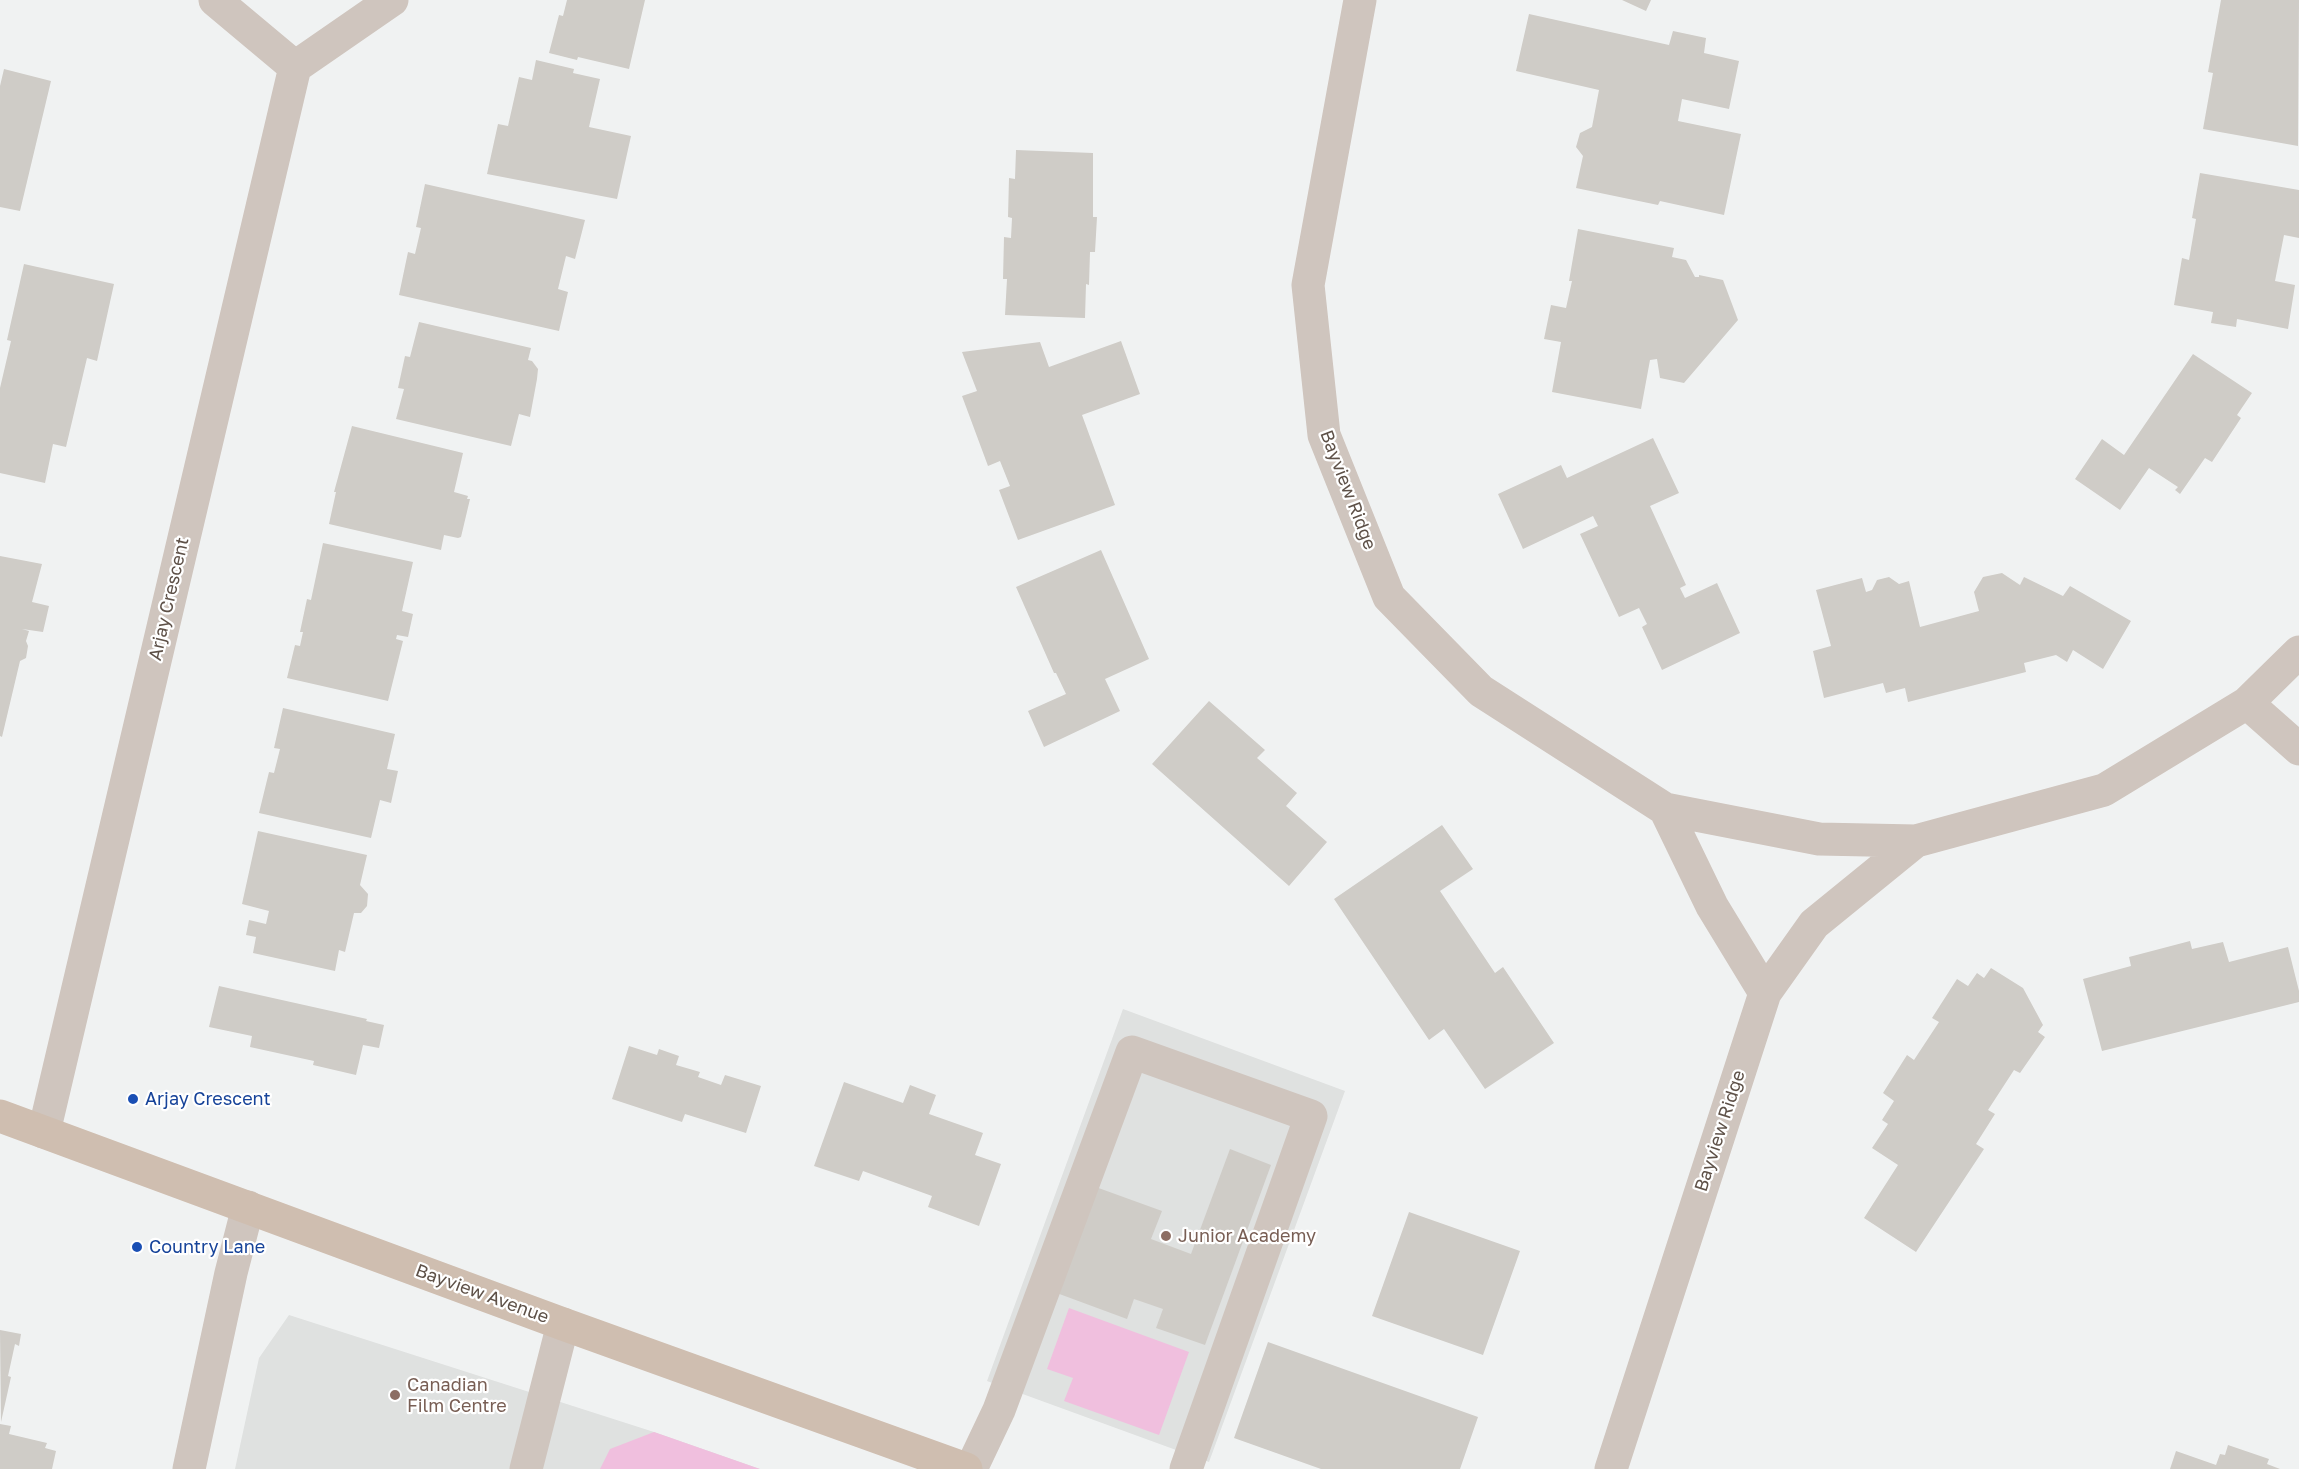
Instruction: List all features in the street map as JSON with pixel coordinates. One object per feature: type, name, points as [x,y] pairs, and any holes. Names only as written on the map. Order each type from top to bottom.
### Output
[{"type":"main road","name":"Bayview Avenue","points":[[0,1116],[563,1324],[966,1469]]},
{"type":"street","points":[[215,0],[294,67],[392,0]]},
{"type":"street","name":"Bayview Ridge","points":[[1360,0],[1308,285],[1323,435],[1389,597],[1481,691],[1665,809],[1819,839],[1916,841]]},
{"type":"street","name":"Arjay Crescent","points":[[44,1132],[294,67]]},
{"type":"street","points":[[1916,841],[2104,790],[2247,703],[2299,652]]},
{"type":"street","points":[[2247,703],[2299,748]]},
{"type":"street","points":[[1665,809],[1712,906],[1765,993]]},
{"type":"street","name":"Bayview Ridge","points":[[1611,1469],[1765,993],[1814,924],[1916,841]]},
{"type":"street","points":[[971,1469],[999,1410],[1132,1052],[1311,1116],[1186,1469]]},
{"type":"street","points":[[189,1469],[231,1273],[248,1207]]},
{"type":"street","points":[[526,1469],[563,1324]]},
{"type":"shaded area","name":"Junior Academy","points":[[1123,1009],[1345,1091],[1209,1462],[987,1381]]},
{"type":"shaded area","points":[[1069,1308],[1189,1352],[1159,1435],[1064,1401],[1073,1378],[1047,1369]]},
{"type":"shaded area","name":"Canadian Film Centre","points":[[289,1315],[654,1432],[760,1469],[235,1469],[259,1358]]},
{"type":"shaded area","points":[[654,1432],[760,1469],[600,1469],[610,1449]]},
{"type":"building","points":[[567,0],[645,0],[629,69],[549,53],[559,15],[563,16]]},
{"type":"building","points":[[1622,0],[1651,0],[1646,11]]},
{"type":"building","points":[[2221,0],[2299,0],[2298,146],[2203,129],[2213,73],[2208,72]]},
{"type":"building","points":[[1529,14],[1669,45],[1673,31],[1706,38],[1704,53],[1739,61],[1729,109],[1682,99],[1678,121],[1741,134],[1724,215],[1660,201],[1658,205],[1576,188],[1583,156],[1576,147],[1580,133],[1592,127],[1599,90],[1516,71]]},
{"type":"building","points":[[536,60],[574,69],[573,73],[600,79],[589,127],[631,136],[617,199],[487,174],[498,124],[508,126],[519,77],[532,80]]},
{"type":"building","points":[[4,69],[51,81],[20,211],[0,207],[0,86]]},
{"type":"building","points":[[1016,150],[1093,153],[1093,217],[1097,217],[1095,252],[1090,252],[1089,285],[1086,284],[1085,318],[1005,315],[1007,279],[1003,279],[1004,237],[1011,238],[1012,218],[1008,217],[1009,178],[1015,179]]},
{"type":"building","points":[[2200,173],[2299,190],[2299,238],[2284,235],[2275,281],[2295,285],[2288,329],[2237,319],[2236,327],[2211,323],[2213,312],[2174,305],[2182,258],[2189,260],[2196,219],[2192,218]]},
{"type":"building","points":[[425,184],[585,220],[575,259],[566,256],[558,289],[568,292],[559,331],[399,295],[408,252],[415,254],[421,228],[416,227]]},
{"type":"building","points":[[1578,229],[1674,248],[1672,257],[1686,260],[1695,277],[1699,275],[1723,280],[1738,320],[1684,383],[1660,378],[1657,359],[1650,360],[1641,409],[1552,392],[1561,342],[1544,339],[1551,305],[1566,308],[1572,281],[1569,281]]},
{"type":"building","points":[[24,264],[114,284],[97,361],[87,358],[66,447],[53,444],[45,483],[0,473],[0,388],[11,341],[7,340]]},
{"type":"building","points":[[419,322],[531,348],[528,360],[532,361],[538,369],[530,417],[519,414],[511,446],[396,419],[404,389],[398,388],[405,356],[410,357]]},
{"type":"building","points":[[1121,341],[1140,394],[1082,415],[1115,505],[1018,540],[999,490],[1010,486],[1000,461],[988,466],[962,396],[977,391],[962,352],[1040,342],[1049,367]]},
{"type":"building","points":[[2193,354],[2252,393],[2237,415],[2241,418],[2212,462],[2205,458],[2180,494],[2175,490],[2178,487],[2149,468],[2120,510],[2075,479],[2102,439],[2124,455]]},
{"type":"building","points":[[352,426],[463,453],[454,492],[468,496],[467,499],[470,499],[461,537],[444,535],[441,550],[329,524],[336,492],[334,492]]},
{"type":"building","points":[[1653,438],[1679,493],[1650,506],[1686,585],[1680,588],[1685,598],[1717,583],[1740,633],[1662,670],[1642,627],[1647,624],[1639,608],[1619,617],[1580,534],[1598,526],[1593,516],[1523,549],[1498,494],[1561,465],[1567,478]]},
{"type":"building","points":[[323,543],[413,562],[402,611],[413,614],[408,637],[397,635],[396,639],[403,641],[388,701],[287,678],[295,645],[300,646],[303,632],[300,632],[307,599],[311,600]]},
{"type":"building","points":[[1101,550],[1149,659],[1105,679],[1120,711],[1044,747],[1028,711],[1066,694],[1054,673],[1016,587]]},
{"type":"building","points":[[0,556],[42,564],[32,602],[49,606],[43,632],[22,629],[29,631],[26,641],[28,646],[26,658],[20,661],[2,737],[0,736]]},
{"type":"building","points":[[2002,573],[2020,585],[2024,577],[2063,596],[2070,586],[2131,621],[2103,669],[2073,650],[2067,662],[2056,655],[2024,663],[2026,672],[1908,702],[1905,688],[1886,693],[1883,683],[1824,698],[1813,651],[1831,646],[1816,590],[1862,578],[1866,592],[1872,590],[1877,580],[1889,577],[1899,584],[1909,581],[1920,627],[1979,611],[1974,592],[1983,577]]},
{"type":"building","points":[[1209,701],[1265,750],[1257,758],[1297,793],[1286,806],[1327,842],[1289,886],[1152,764]]},
{"type":"building","points":[[283,708],[395,734],[387,769],[398,771],[391,803],[380,800],[371,838],[259,813],[269,772],[274,773],[280,749],[274,748]]},
{"type":"building","points":[[1442,825],[1473,869],[1440,891],[1495,973],[1503,967],[1554,1043],[1485,1089],[1444,1029],[1429,1040],[1334,899]]},
{"type":"building","points":[[258,831],[367,855],[360,885],[368,894],[367,906],[361,913],[354,913],[345,952],[339,950],[335,971],[253,953],[256,937],[246,935],[249,920],[266,924],[269,911],[242,904]]},
{"type":"building","points":[[2190,941],[2192,949],[2223,942],[2229,962],[2288,947],[2299,991],[2299,1002],[2102,1051],[2083,979],[2131,966],[2129,957]]},
{"type":"building","points":[[1991,968],[2023,988],[2043,1025],[2038,1032],[2045,1037],[2020,1073],[2014,1070],[1988,1110],[1995,1114],[1976,1144],[1984,1149],[1916,1252],[1864,1218],[1898,1165],[1872,1148],[1888,1124],[1882,1120],[1894,1101],[1883,1093],[1907,1055],[1914,1060],[1939,1022],[1932,1018],[1957,979],[1968,986],[1977,973],[1984,978]]},
{"type":"building","points":[[219,986],[367,1019],[366,1021],[384,1025],[379,1048],[363,1045],[356,1075],[313,1065],[314,1061],[250,1047],[252,1036],[209,1027]]},
{"type":"building","points":[[629,1046],[657,1055],[659,1049],[679,1056],[676,1065],[700,1072],[698,1077],[721,1085],[725,1075],[761,1086],[746,1133],[685,1114],[682,1122],[612,1099]]},
{"type":"building","points":[[844,1082],[903,1103],[910,1085],[936,1095],[929,1114],[983,1133],[975,1155],[1001,1164],[979,1226],[928,1207],[932,1196],[863,1171],[859,1181],[814,1166]]},
{"type":"building","points":[[1230,1149],[1271,1165],[1205,1345],[1156,1328],[1163,1309],[1134,1299],[1127,1319],[1054,1292],[1093,1186],[1162,1211],[1151,1239],[1191,1254]]},
{"type":"building","points":[[1409,1212],[1520,1251],[1483,1355],[1372,1316]]},
{"type":"building","points":[[0,1330],[21,1334],[19,1346],[15,1344],[8,1376],[11,1377],[1,1422]]},
{"type":"building","points":[[1268,1342],[1478,1417],[1460,1469],[1321,1469],[1234,1438]]},
{"type":"building","points":[[0,1424],[11,1426],[9,1434],[47,1443],[45,1448],[56,1451],[52,1469],[0,1469]]},
{"type":"building","points":[[2228,1445],[2269,1459],[2267,1464],[2280,1469],[2170,1469],[2176,1451],[2216,1465],[2220,1454],[2225,1455]]},
{"type":"place","name":"Arjay Crescent","points":[[133,1099]]},
{"type":"place","name":"Junior Academy","points":[[1166,1236]]},
{"type":"place","name":"Country Lane","points":[[137,1247]]},
{"type":"place","name":"Canadian Film Centre","points":[[395,1395]]}]
